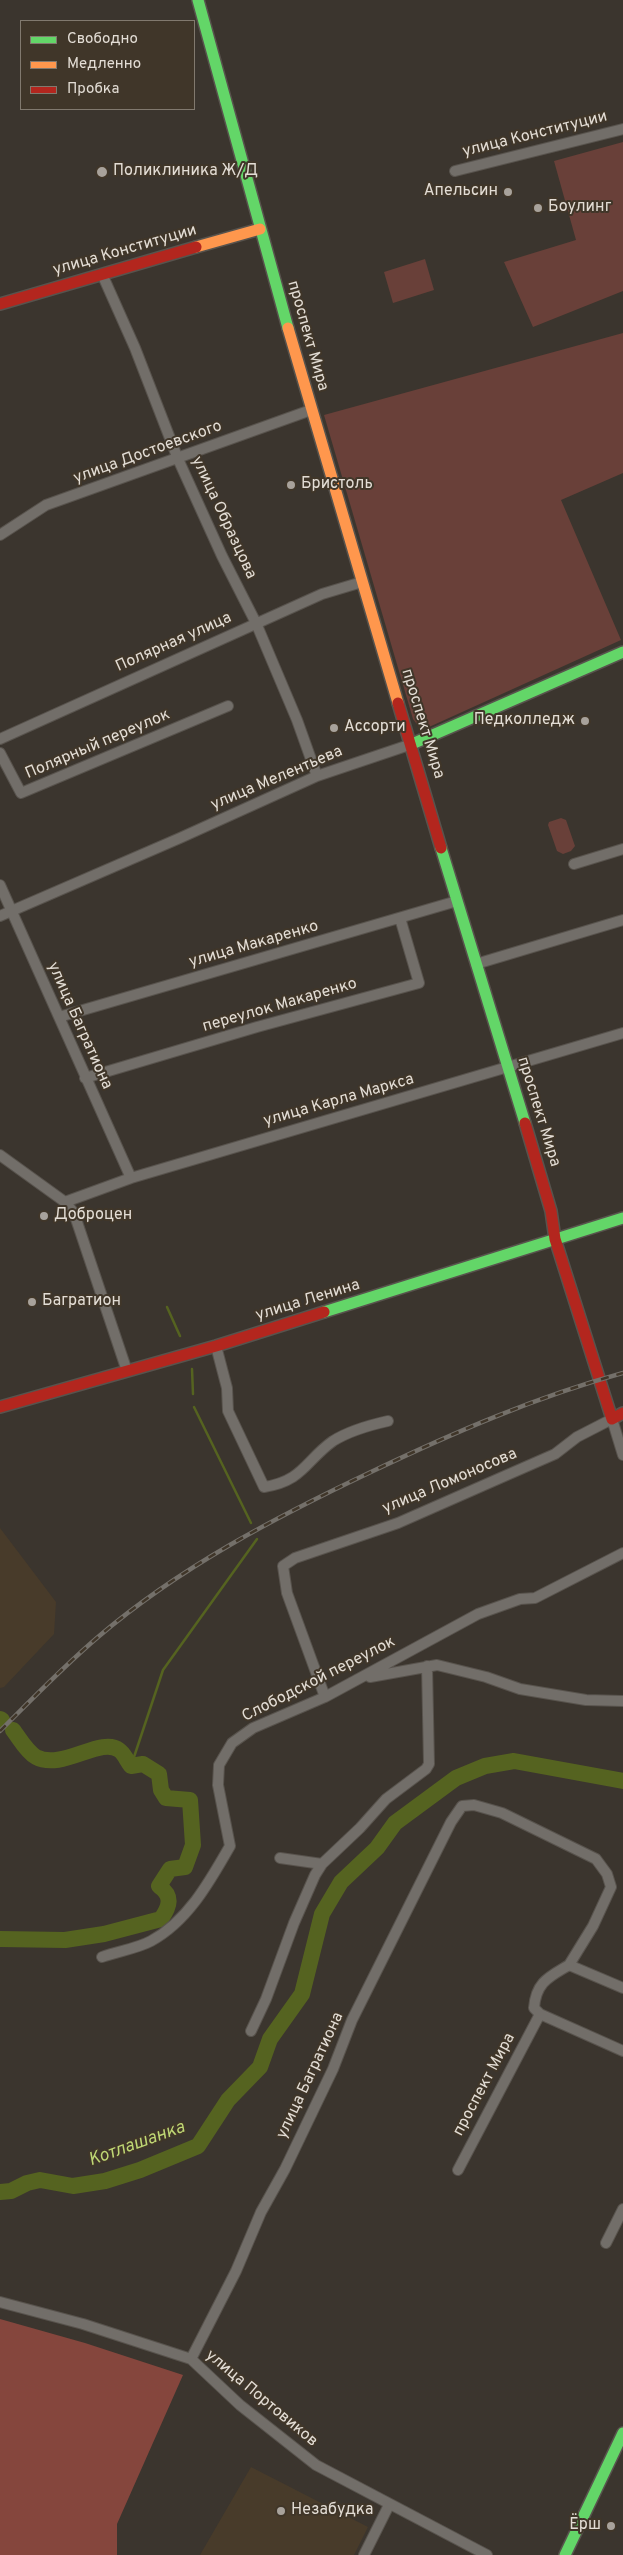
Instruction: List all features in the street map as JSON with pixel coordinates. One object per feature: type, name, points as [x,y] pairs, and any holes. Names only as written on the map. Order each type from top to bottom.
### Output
[{"type":"street","name":"проспект Мира","points":[[198,0],[311,410],[551,1211],[555,1240],[623,1456]]},
{"type":"street","name":"улица Конституции","points":[[455,171],[623,129]]},
{"type":"street","name":"улица Конституции","points":[[0,304],[260,230]]},
{"type":"street","name":"улица Образцова","points":[[102,274],[135,348],[178,458],[222,556],[256,623],[297,720],[317,776]]},
{"type":"street","name":"улица Достоевского","points":[[0,534],[46,505],[311,410]]},
{"type":"street","name":"Полярная улица","points":[[0,739],[322,594],[362,582]]},
{"type":"street","name":"улица Мелентьева","points":[[0,916],[317,776],[412,744],[623,652]]},
{"type":"street","name":"Полярный переулок","points":[[0,753],[21,794],[228,706]]},
{"type":"street","points":[[574,864],[623,849]]},
{"type":"street","name":"улица Багратиона","points":[[0,885],[131,1178]]},
{"type":"street","name":"улица Макаренко","points":[[59,1017],[457,900]]},
{"type":"street","name":"переулок Макаренко","points":[[85,1078],[257,1027],[419,983],[400,918]]},
{"type":"street","points":[[476,964],[623,920]]},
{"type":"street","name":"улица Карла Маркса","points":[[65,1202],[131,1178],[623,1033]]},
{"type":"street","points":[[0,1155],[65,1202],[74,1213],[127,1372]]},
{"type":"street","name":"улица Ленина","points":[[0,1407],[216,1346],[623,1218]]},
{"type":"street","points":[[216,1346],[227,1388],[228,1411],[264,1487],[289,1480],[306,1468],[334,1441],[357,1430],[388,1421]]},
{"type":"street","name":"улица Ломоносова","points":[[325,1697],[287,1593],[283,1566],[295,1558],[398,1523],[507,1476],[555,1454],[577,1437],[623,1414]]},
{"type":"street","name":"Слободской переулок","points":[[102,1957],[151,1940],[175,1923],[210,1881],[230,1846],[218,1785],[219,1765],[232,1743],[253,1728],[325,1697],[478,1614],[520,1599],[535,1598],[623,1552]]},
{"type":"street","points":[[356,1680],[437,1665],[520,1689],[586,1700],[623,1701]]},
{"type":"street","points":[[251,2031],[266,1999],[315,1875],[322,1864],[360,1828],[386,1799],[426,1770],[429,1764],[430,1737],[427,1666]]},
{"type":"street","name":"улица Багратиона","points":[[191,2359],[236,2271],[261,2212],[332,2069],[352,2020],[451,1822],[462,1806],[474,1804],[502,1813],[596,1859],[607,1874],[611,1887],[593,1926],[569,1965]]},
{"type":"street","points":[[280,1858],[322,1864]]},
{"type":"street","points":[[623,1988],[569,1965],[547,1978],[535,1993],[534,2008],[540,2014],[623,2052]]},
{"type":"street","name":"проспект Мира","points":[[458,2170],[540,2014]]},
{"type":"street","points":[[606,2243],[623,2209]]},
{"type":"street","name":"улица Портовиков","points":[[0,2302],[83,2324],[191,2359],[240,2405],[297,2452],[339,2479],[487,2555]]},
{"type":"street","points":[[565,2555],[623,2433]]},
{"type":"street","points":[[364,2555],[389,2505]]},
{"type":"shaded area","points":[[623,142],[623,291],[533,327],[504,262],[576,240],[554,161]]},
{"type":"shaded area","points":[[425,259],[434,290],[393,303],[384,272]]},
{"type":"shaded area","points":[[623,333],[623,473],[561,500],[621,640],[429,727],[419,727],[413,719],[324,415]]},
{"type":"shaded area","points":[[561,818],[566,820],[575,846],[571,851],[563,854],[557,851],[548,825],[549,822]]},
{"type":"shaded area","points":[[0,1528],[56,1602],[54,1634],[4,1687],[0,1688]]},
{"type":"shaded area","points":[[0,2319],[85,2343],[183,2375],[117,2524],[117,2555],[0,2555]]},
{"type":"shaded area","name":"Незабудка","points":[[251,2467],[368,2527],[354,2555],[200,2555]]},
{"type":"waterway","points":[[167,1307],[180,1336]]},
{"type":"waterway","points":[[192,1369],[193,1394]]},
{"type":"waterway","points":[[194,1407],[251,1523]]},
{"type":"waterway","points":[[131,1766],[163,1670],[257,1539]]},
{"type":"waterway","name":"Котлашанка","points":[[0,1939],[65,1940],[104,1934],[161,1919],[169,1901],[159,1886],[170,1869],[185,1867],[193,1845],[190,1800],[166,1798],[161,1790],[159,1774],[143,1764],[131,1766],[121,1751],[111,1747],[102,1747],[57,1760],[46,1760],[36,1757],[26,1748],[13,1730]]},
{"type":"waterway","name":"Котлашанка","points":[[0,2192],[11,2191],[27,2183],[40,2180],[73,2186],[105,2181],[140,2170],[198,2146],[228,2100],[260,2067],[270,2039],[302,1994],[322,1914],[341,1882],[377,1848],[395,1823],[456,1778],[485,1766],[514,1761],[623,1781]]},
{"type":"railway","points":[[0,1731],[60,1671],[98,1637],[162,1588],[230,1545],[301,1506],[434,1443],[527,1404],[623,1373]]},
{"type":"traffic: fast","points":[[198,0],[288,328]]},
{"type":"traffic: fast","points":[[412,744],[623,652]]},
{"type":"traffic: fast","points":[[441,848],[525,1123]]},
{"type":"traffic: fast","points":[[324,1312],[623,1218]]},
{"type":"traffic: fast","points":[[565,2555],[623,2433]]},
{"type":"traffic: slow","points":[[196,247],[260,229]]},
{"type":"traffic: slow","points":[[288,328],[398,703]]},
{"type":"traffic: jam","points":[[0,304],[196,247]]},
{"type":"traffic: jam","points":[[398,703],[441,848]]},
{"type":"traffic: jam","points":[[525,1123],[551,1211],[555,1239],[612,1419],[623,1413]]},
{"type":"traffic: jam","points":[[0,1407],[216,1346],[324,1312]]},
{"type":"place","name":"Поликлиника Ж/Д","points":[[102,172]]},
{"type":"place","name":"Апельсин","points":[[508,192]]},
{"type":"place","name":"Боулинг","points":[[538,208]]},
{"type":"place","name":"Бристоль","points":[[291,485]]},
{"type":"place","name":"Педколледж","points":[[585,721]]},
{"type":"place","name":"Ассорти","points":[[334,728]]},
{"type":"place","name":"Доброцен","points":[[44,1216]]},
{"type":"place","name":"Багратион","points":[[32,1302]]},
{"type":"place","name":"Незабудка","points":[[281,2511]]},
{"type":"place","name":"Ёрш","points":[[611,2526]]}]
